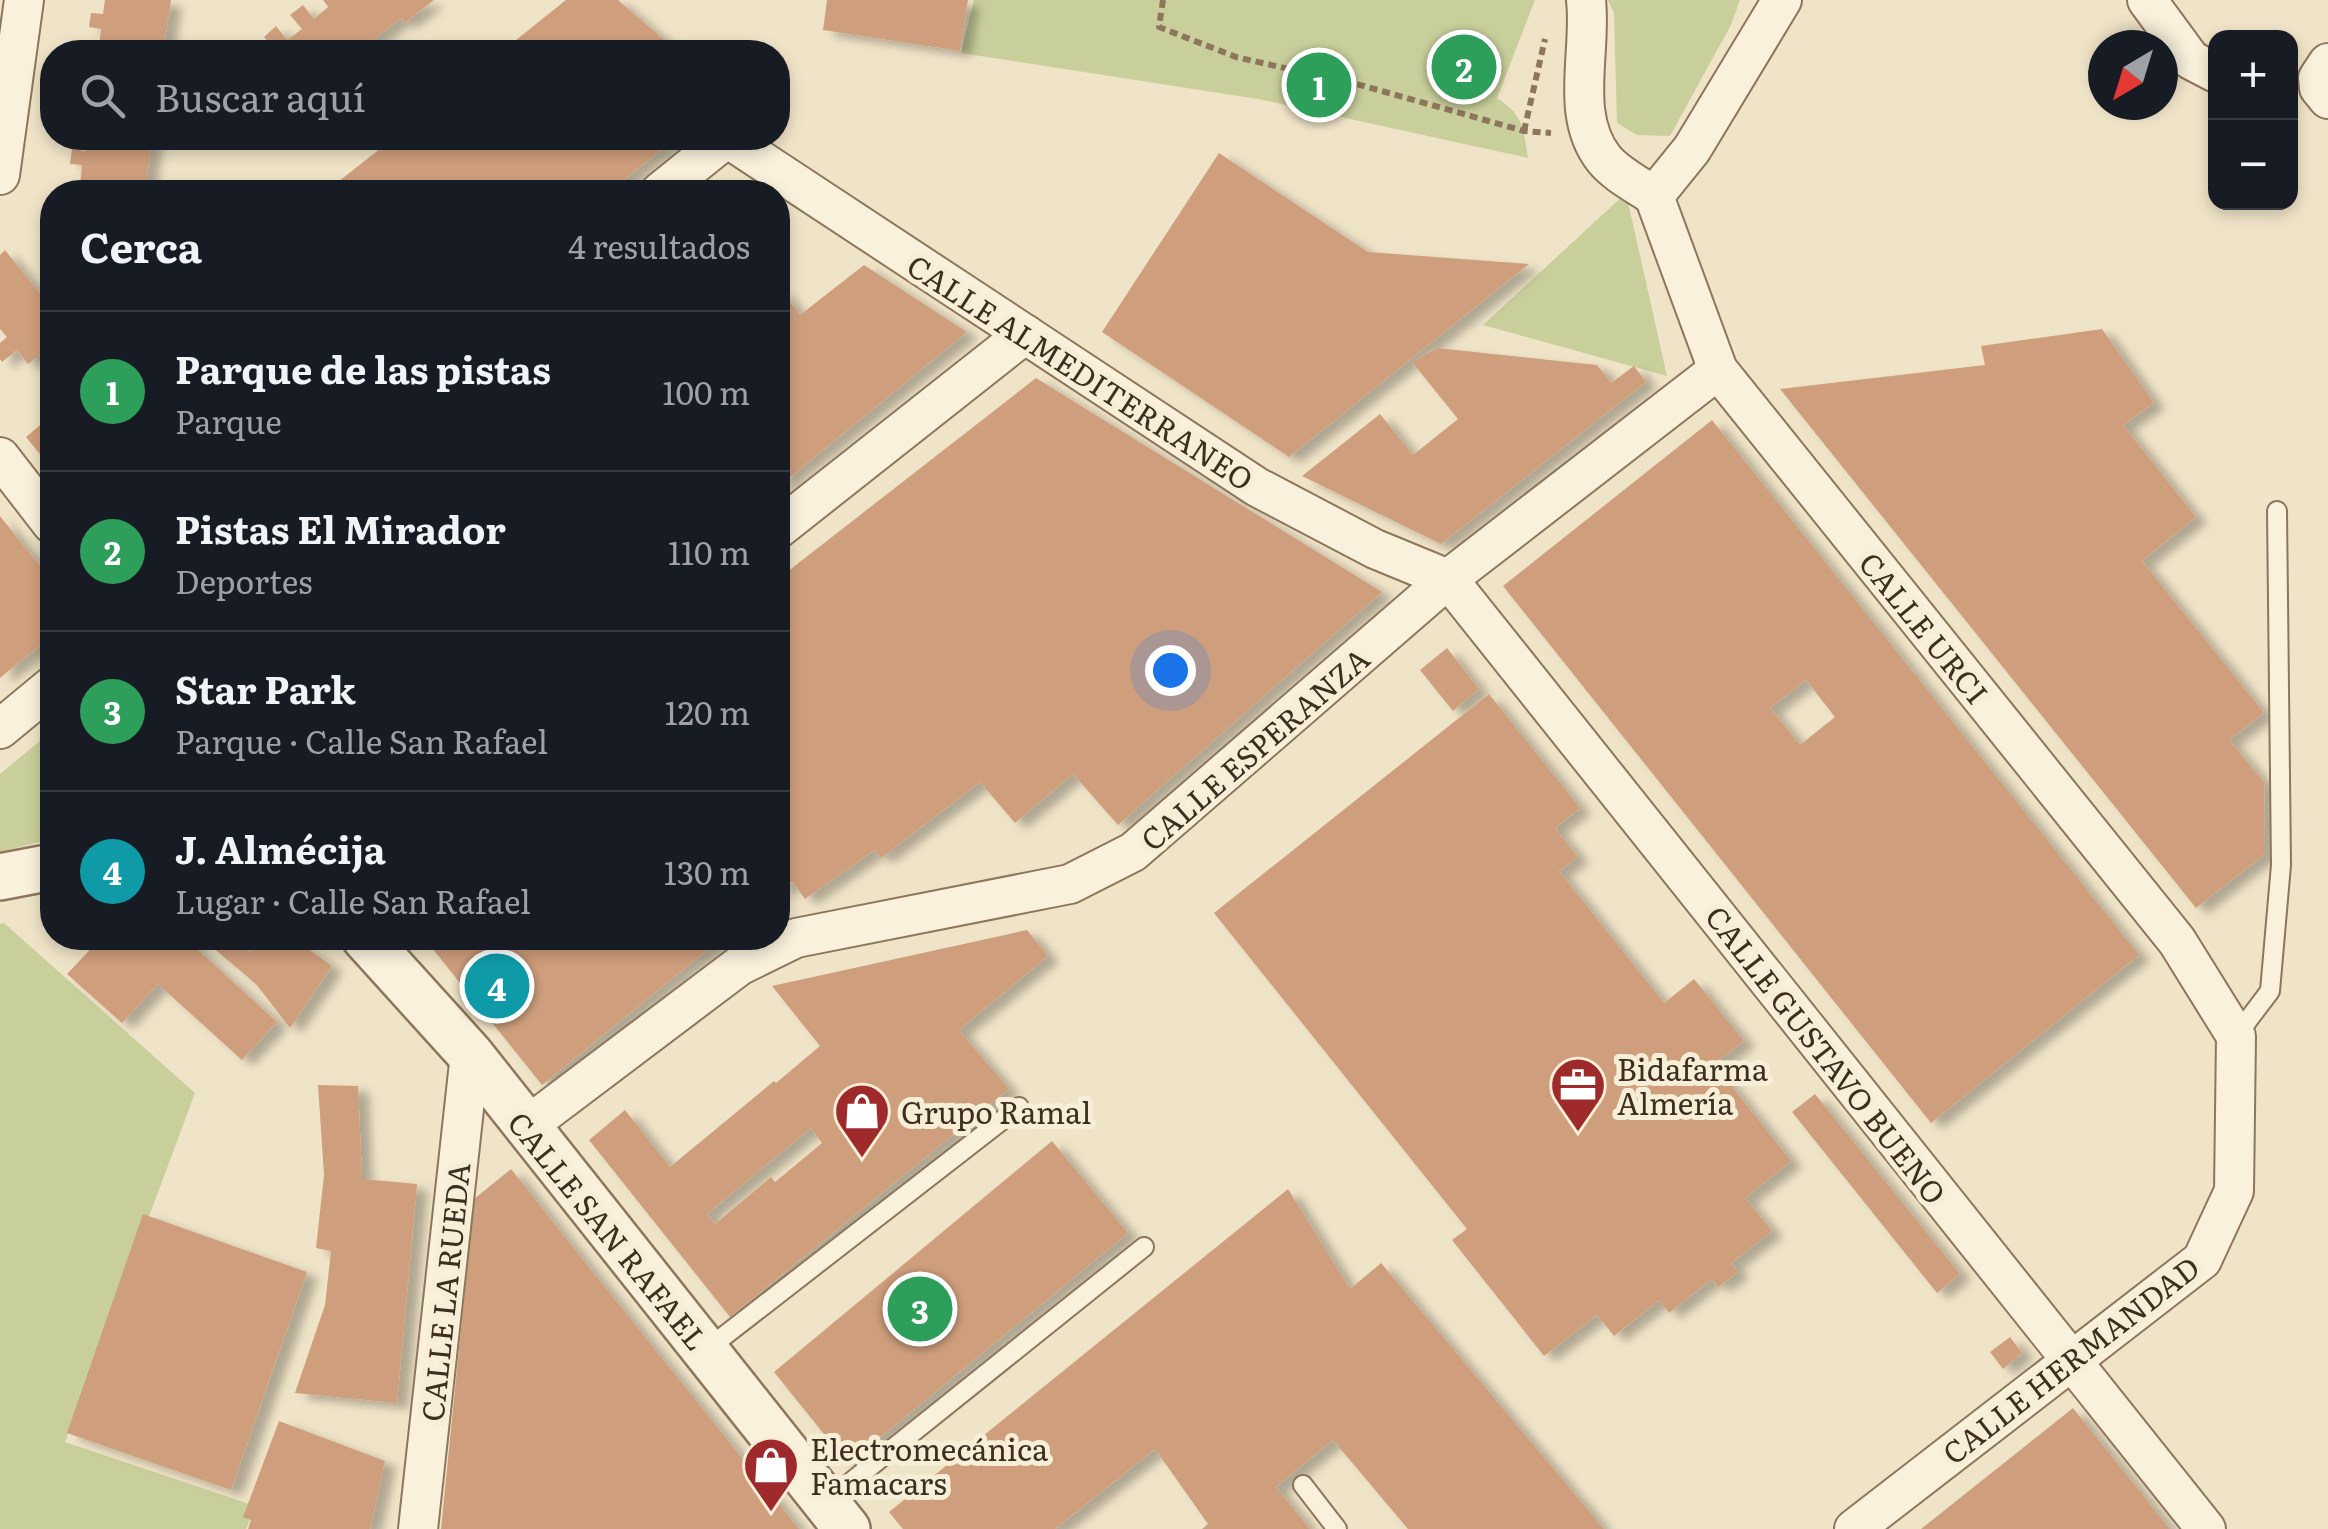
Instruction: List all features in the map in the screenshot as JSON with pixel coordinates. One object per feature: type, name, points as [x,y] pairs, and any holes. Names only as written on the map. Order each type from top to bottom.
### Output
[{"type":"street","points":[[0,175],[24,0]]},
{"type":"street","points":[[1586,0],[1589,23],[1584,84],[1589,136],[1606,163],[1654,196],[1692,149],[1782,0]]},
{"type":"street","points":[[2147,0],[2191,60],[2208,70]]},
{"type":"street","points":[[675,180],[712,150]]},
{"type":"street","name":"CALLE ALMEDITERRANEO","points":[[745,150],[1257,487],[1375,549],[1448,579]]},
{"type":"street","name":"CALLE URCI","points":[[1654,196],[1718,370],[2177,940],[2236,1036]]},
{"type":"street","points":[[790,520],[1025,334]]},
{"type":"street","name":"CALLE ESPERANZA","points":[[790,941],[1070,884],[1134,852],[1448,579],[1718,370]]},
{"type":"street","points":[[0,457],[40,509]]},
{"type":"street","name":"CALLE GUSTAVO BUENO","points":[[1448,579],[2206,1529]]},
{"type":"street","points":[[0,730],[40,696]]},
{"type":"street","points":[[0,877],[40,869]]},
{"type":"street","name":"CALLE SAN RAFAEL","points":[[375,950],[470,1054],[836,1516]]},
{"type":"street","name":"CALLE ESPERANZA","points":[[527,1126],[739,966],[772,950]]},
{"type":"street","name":"CALLE HERMANDAD","points":[[1854,1529],[2202,1260],[2234,1191],[2236,1036]]},
{"type":"street","name":"CALLE LA RUEDA","points":[[418,1529],[470,1054]]},
{"type":"lane","points":[[2236,1036],[2270,991],[2281,865],[2277,510]]},
{"type":"lane","points":[[705,1350],[1019,1107]]},
{"type":"lane","points":[[836,1516],[1144,1247]]},
{"type":"lane","points":[[1303,1485],[1337,1529]]},
{"type":"path","points":[[1163,0],[1159,27],[1236,57],[1364,86],[1524,131],[1546,38]]},
{"type":"green space","points":[[974,0],[1535,0],[1497,98],[1521,123],[1528,158],[1258,99],[961,53]]},
{"type":"green space","points":[[1608,0],[1740,0],[1731,25],[1670,136],[1637,135],[1617,123],[1614,13]]},
{"type":"green space","points":[[1626,193],[1667,376],[1483,325]]},
{"type":"green space","points":[[40,741],[40,842],[0,852],[0,774]]},
{"type":"green space","points":[[4,923],[195,1093],[65,1442],[255,1506],[246,1529],[0,1529],[0,924]]},
{"type":"building","points":[[105,0],[171,0],[165,40],[100,40],[101,29],[89,27],[91,13],[103,14]]},
{"type":"building","points":[[323,0],[434,0],[405,23],[401,18],[373,40],[287,40],[302,29],[290,15],[303,5],[314,19],[328,7]]},
{"type":"building","points":[[566,0],[618,0],[664,40],[516,40]]},
{"type":"building","points":[[827,0],[968,0],[960,51],[823,30]]},
{"type":"building","points":[[276,26],[287,40],[264,37]]},
{"type":"building","points":[[72,150],[150,150],[147,180],[80,180],[82,165],[70,164]]},
{"type":"building","points":[[379,150],[662,150],[623,180],[340,180]]},
{"type":"building","points":[[1219,153],[1368,252],[1529,264],[1289,457],[1102,332]]},
{"type":"building","points":[[5,250],[40,294],[40,354],[28,364],[17,350],[2,362],[0,359],[0,343],[7,337],[0,329],[0,255]]},
{"type":"building","points":[[864,265],[967,332],[790,477],[790,302],[800,315]]},
{"type":"building","points":[[2102,329],[2154,403],[2123,425],[2196,517],[2142,561],[2264,713],[2229,740],[2264,782],[2265,854],[2196,908],[1780,389],[1985,365],[1981,346]]},
{"type":"building","points":[[1437,348],[1597,365],[1611,383],[1634,366],[1646,382],[1441,544],[1302,476],[1380,414],[1413,455],[1458,419],[1412,362]]},
{"type":"building","points":[[1036,378],[1382,592],[1118,825],[1073,774],[1015,823],[980,782],[881,858],[875,850],[805,899],[790,883],[790,570]]},
{"type":"building","points":[[1712,420],[2139,955],[1931,1123],[1503,586]],"holes":[[[1806,680],[1835,717],[1800,745],[1770,708]]]},
{"type":"building","points":[[40,425],[40,454],[26,437]]},
{"type":"building","points":[[0,516],[40,566],[40,646],[0,678]]},
{"type":"building","points":[[1447,648],[1479,689],[1453,711],[1420,670]]},
{"type":"building","points":[[1489,694],[1580,808],[1555,828],[1578,857],[1559,871],[1664,1003],[1694,979],[1744,1041],[1714,1064],[1791,1161],[1745,1198],[1772,1231],[1731,1263],[1738,1272],[1718,1287],[1712,1279],[1669,1313],[1659,1300],[1614,1336],[1597,1315],[1544,1356],[1452,1240],[1467,1229],[1214,913]]},
{"type":"building","points":[[1027,930],[1048,956],[959,1030],[1009,1089],[730,1317],[589,1140],[625,1110],[670,1167],[820,1046],[772,986]],"holes":[[[811,1128],[822,1143],[775,1182],[771,1177],[715,1224],[707,1214]]]},
{"type":"building","points":[[90,950],[198,950],[277,1022],[242,1060],[158,984],[122,1023],[67,974]]},
{"type":"building","points":[[216,950],[309,950],[332,966],[290,1028],[256,984]]},
{"type":"building","points":[[434,950],[707,950],[542,1085]]},
{"type":"building","points":[[318,1085],[358,1086],[362,1179],[417,1184],[397,1403],[295,1393],[325,1305],[331,1251],[316,1248],[324,1175]]},
{"type":"building","points":[[1815,1094],[1960,1274],[1937,1293],[1792,1112]]},
{"type":"building","points":[[1052,1141],[1128,1233],[848,1464],[774,1372]]},
{"type":"building","points":[[511,1169],[799,1529],[441,1529],[474,1199]]},
{"type":"building","points":[[1288,1189],[1350,1289],[1381,1263],[1604,1529],[1408,1529],[1333,1440],[1276,1487],[1310,1529],[1202,1529],[1208,1524],[1155,1449],[1055,1529],[903,1529],[889,1512]]},
{"type":"building","points":[[143,1214],[307,1272],[231,1490],[67,1433]]},
{"type":"building","points":[[2010,1337],[2022,1353],[2003,1369],[1990,1352]]},
{"type":"building","points":[[2073,1408],[2170,1529],[1921,1529],[2019,1451]]},
{"type":"building","points":[[279,1421],[385,1461],[370,1529],[248,1529],[251,1520],[243,1517]]},
{"type":"place","name":"Pistas El Mirador","points":[[1464,67]]},
{"type":"place","name":"Parque de las pistas","points":[[1319,85]]},
{"type":"place","name":"J. Almécija","points":[[497,986]]},
{"type":"place","name":"Bidafarma Almería","points":[[1578,1134]]},
{"type":"place","name":"Grupo Ramal","points":[[862,1160]]},
{"type":"place","name":"Star Park","points":[[920,1309]]},
{"type":"place","name":"Electromecánica Famacars","points":[[771,1514]]}]
